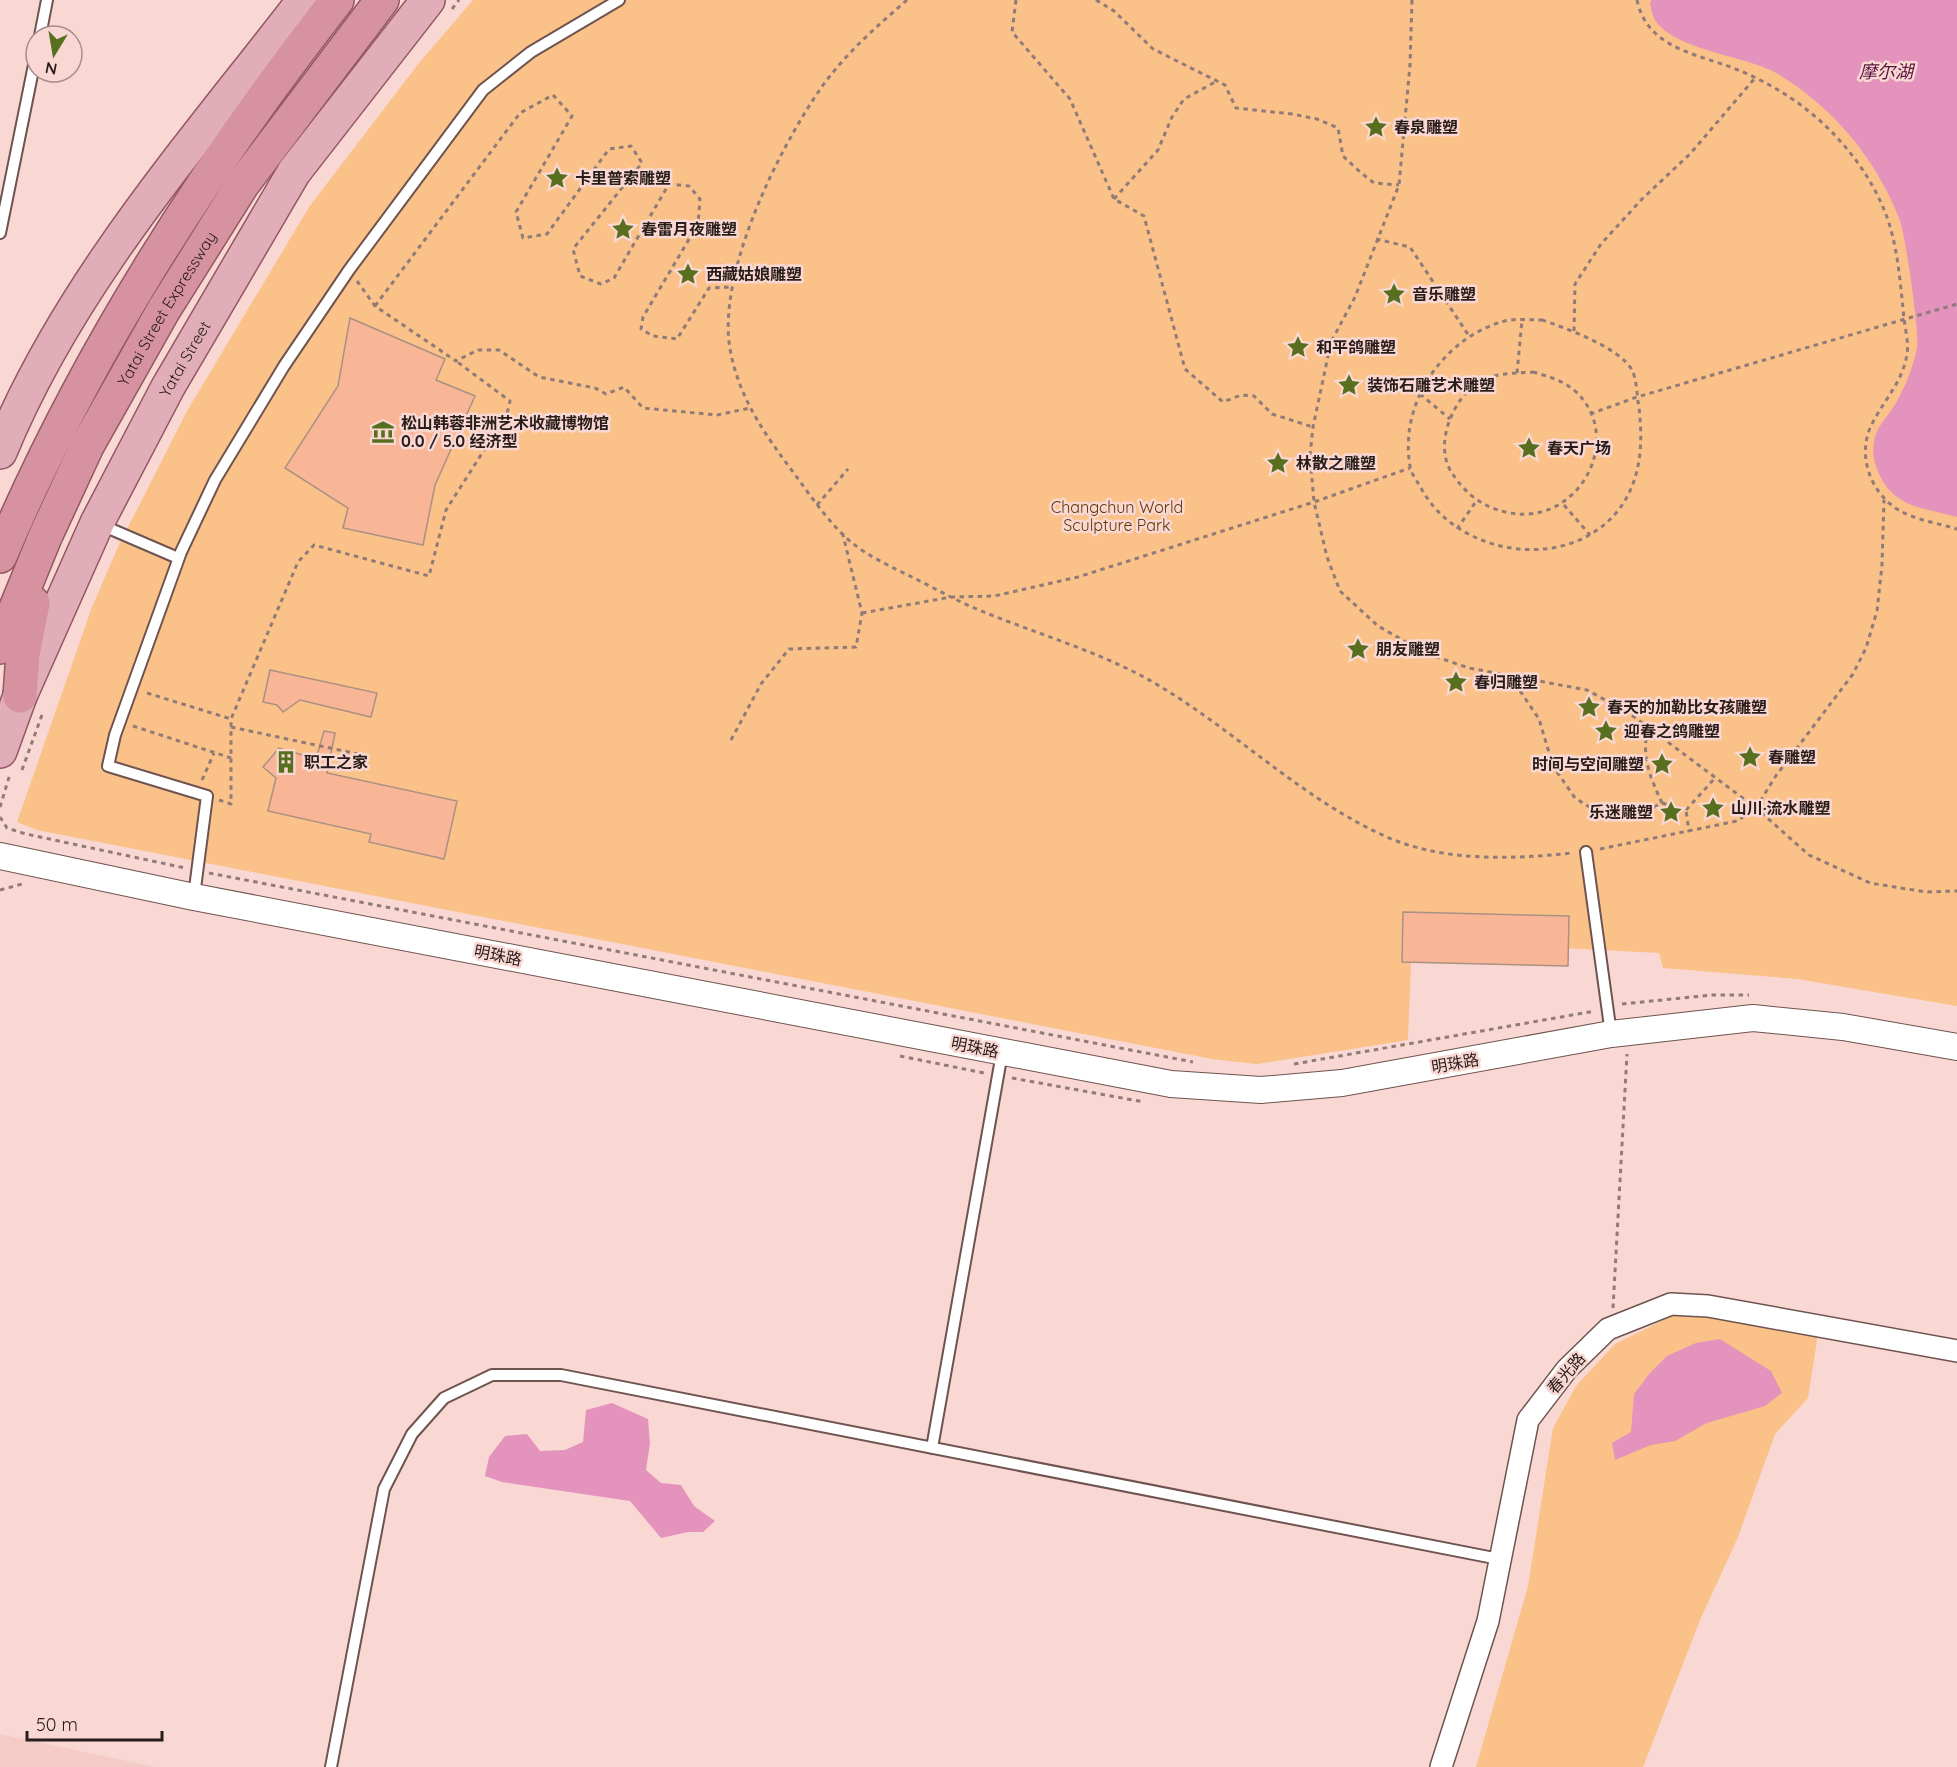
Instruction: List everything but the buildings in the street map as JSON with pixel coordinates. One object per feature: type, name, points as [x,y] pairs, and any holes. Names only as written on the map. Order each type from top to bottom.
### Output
[{"type":"highway","name":"Yatai Street Expressway","points":[[0,556],[23,501],[121,314],[172,230],[227,147],[337,0]]},
{"type":"highway","name":"Yatai Street Expressway","points":[[0,647],[45,537],[97,427],[163,311],[242,185],[382,0]]},
{"type":"highway","points":[[0,528],[23,501]]},
{"type":"highway","points":[[31,705],[23,654],[45,537]]},
{"type":"main road","points":[[0,452],[49,353],[82,296],[134,219],[304,0]]},
{"type":"main road","name":"Yatai Street","points":[[11,761],[97,524],[168,387],[294,172],[439,5]]},
{"type":"street","name":"明珠路","points":[[0,856],[194,897],[1171,1084],[1261,1089],[1342,1083],[1619,1042],[1753,1018],[1844,1027],[1957,1047]]},
{"type":"street","name":"春光路","points":[[1441,1767],[1488,1621],[1528,1420],[1567,1369],[1612,1328],[1671,1304],[1708,1306],[1957,1351]]},
{"type":"lane","points":[[42,24],[47,0]]},
{"type":"lane","points":[[194,897],[202,794],[108,766],[120,722],[178,558],[215,480],[284,366],[349,270],[483,90],[531,52],[619,0]]},
{"type":"lane","points":[[0,233],[30,84]]},
{"type":"lane","points":[[97,524],[178,558]]},
{"type":"lane","points":[[1586,852],[1607,1006],[1619,1042]]},
{"type":"lane","points":[[932,1448],[1002,1053]]},
{"type":"lane","points":[[331,1767],[384,1489],[412,1434],[444,1398],[492,1376],[561,1375],[1499,1559]]},
{"type":"path","points":[[439,5],[459,0]]},
{"type":"path","points":[[907,0],[853,49],[822,87],[789,142],[763,194],[736,267],[729,307],[730,347],[741,392],[761,430],[817,505],[852,543],[975,609],[1083,650],[1138,674],[1187,703],[1350,818],[1396,841],[1450,854],[1510,859],[1586,852],[1737,821],[1756,808],[1775,777],[1847,682],[1866,648],[1877,611],[1882,565],[1884,500]]},
{"type":"path","points":[[1016,0],[1012,32],[1070,99],[1114,199],[1144,216],[1185,369],[1223,402],[1241,395],[1254,396],[1272,414],[1313,427]]},
{"type":"path","points":[[1096,0],[1114,11],[1153,49],[1226,85],[1236,108],[1317,119],[1338,128],[1343,156],[1360,172],[1374,183],[1399,184]]},
{"type":"path","points":[[1412,0],[1410,65],[1399,184],[1376,238],[1355,297],[1331,342],[1313,427],[1310,456],[1314,502],[1326,557],[1340,591],[1378,626],[1425,653],[1469,668],[1587,690],[1649,727],[1756,808],[1809,855],[1870,883],[1926,892],[1957,891]]},
{"type":"path","points":[[1637,0],[1640,13],[1655,34],[1674,48],[1755,78],[1814,114],[1859,165],[1884,210],[1893,236],[1908,352],[1902,375],[1866,436],[1865,455],[1869,474],[1884,500],[1899,510],[1957,529]]},
{"type":"path","points":[[1574,331],[1575,284],[1601,244],[1642,199],[1690,154],[1755,78]]},
{"type":"path","points":[[1114,199],[1158,150],[1172,117],[1184,99],[1217,81]]},
{"type":"path","points":[[375,306],[520,113],[553,95],[572,116],[516,212],[523,238],[547,234],[609,148],[631,146],[642,163],[573,249],[580,276],[601,284],[614,278],[669,184],[689,186],[700,199],[698,224],[643,317],[641,329],[653,336],[677,339],[709,288],[732,287]]},
{"type":"path","points":[[1376,238],[1410,247],[1469,336]]},
{"type":"path","points":[[214,753],[202,794],[231,804],[231,719],[297,561],[314,544],[429,576],[446,510],[507,414],[510,400],[375,306],[349,270]]},
{"type":"path","points":[[1590,414],[1637,397],[1957,304]]},
{"type":"path","points":[[1517,373],[1522,320]]},
{"type":"path","points":[[1522,320],[1542,320],[1574,331],[1614,354],[1632,370],[1642,432],[1639,471],[1625,502],[1590,535],[1538,550],[1501,547],[1457,529],[1429,504],[1410,468],[1409,443],[1416,401],[1428,379],[1453,347],[1469,336],[1503,321],[1522,320]]},
{"type":"path","points":[[456,361],[477,350],[499,350],[539,377],[595,388],[606,394],[624,387],[643,408],[717,415],[750,408]]},
{"type":"path","points":[[1533,372],[1555,378],[1574,390],[1590,414],[1596,449],[1588,475],[1563,504],[1542,513],[1516,514],[1494,510],[1477,501],[1462,488],[1448,467],[1445,446],[1450,419],[1459,400],[1480,381],[1533,372]]},
{"type":"path","points":[[1420,393],[1450,419]]},
{"type":"path","points":[[862,613],[951,597],[994,596],[1078,577],[1314,502],[1410,468]]},
{"type":"path","points":[[817,505],[848,469]]},
{"type":"path","points":[[1457,529],[1477,501]]},
{"type":"path","points":[[1563,504],[1590,535]]},
{"type":"path","points":[[731,740],[761,684],[789,650],[856,646],[862,613],[842,532]]},
{"type":"path","points":[[1510,676],[1539,719],[1553,766],[1575,798],[1599,813],[1636,816],[1662,803],[1686,810]]},
{"type":"path","points":[[147,693],[231,719]]},
{"type":"path","points":[[11,761],[31,705]]},
{"type":"path","points":[[120,722],[231,758]]},
{"type":"path","points":[[231,727],[358,754]]},
{"type":"path","points":[[1649,727],[1644,751],[1650,777],[1662,803]]},
{"type":"path","points":[[1689,832],[1686,810],[1715,777]]},
{"type":"path","points":[[0,817],[7,828],[26,834],[197,870],[1198,1063]]},
{"type":"path","points":[[1291,1064],[1588,1013],[1607,1006],[1712,995],[1757,995]]},
{"type":"path","points":[[1612,1328],[1619,1042]]},
{"type":"shaded area","points":[[0,1734],[155,1767],[0,1767]]},
{"type":"green space","name":"Changchun World Sculpture Park","points":[[473,0],[1957,0],[1957,1006],[1797,979],[1663,968],[1659,953],[1412,940],[1408,1040],[1257,1064],[1212,1059],[37,830],[17,822],[92,607],[118,547],[187,411],[309,207],[419,63]]},
{"type":"green space","points":[[1678,1313],[1818,1334],[1808,1398],[1775,1434],[1738,1537],[1700,1620],[1643,1767],[1476,1767],[1528,1586],[1553,1428],[1576,1386],[1615,1344]]},
{"type":"water","name":"摩尔湖","points":[[1652,0],[1957,0],[1957,517],[1920,508],[1899,499],[1883,482],[1874,459],[1876,434],[1906,383],[1917,348],[1911,283],[1902,227],[1878,175],[1850,136],[1817,102],[1798,87],[1764,67],[1678,39],[1655,20],[1650,2]]},
{"type":"water","points":[[1720,1339],[1771,1371],[1782,1393],[1765,1406],[1707,1423],[1675,1441],[1651,1445],[1615,1460],[1612,1443],[1631,1432],[1634,1394],[1650,1373],[1667,1356],[1696,1343]]},
{"type":"water","points":[[612,1403],[648,1419],[650,1443],[646,1470],[661,1483],[681,1485],[694,1506],[715,1521],[703,1532],[688,1532],[661,1538],[630,1501],[502,1482],[485,1476],[489,1457],[505,1436],[527,1434],[540,1451],[565,1450],[583,1442],[586,1410]]},
{"type":"place","name":"春泉雕塑","points":[[1376,127]]},
{"type":"place","name":"卡里普索雕塑","points":[[557,178]]},
{"type":"place","name":"春雷月夜雕塑","points":[[623,229]]},
{"type":"place","name":"西藏姑娘雕塑","points":[[688,274]]},
{"type":"place","name":"音乐雕塑","points":[[1394,294]]},
{"type":"place","name":"和平鸽雕塑","points":[[1298,347]]},
{"type":"place","name":"装饰石雕艺术雕塑","points":[[1349,385]]},
{"type":"place","name":"松山韩蓉非洲艺术收藏博物馆 0.0 / 5.0 经济型","points":[[383,432]]},
{"type":"place","name":"春天广场","points":[[1529,448]]},
{"type":"place","name":"林散之雕塑","points":[[1278,463]]},
{"type":"place","name":"朋友雕塑","points":[[1358,649]]},
{"type":"place","name":"春归雕塑","points":[[1456,682]]},
{"type":"place","name":"春天的加勒比女孩雕塑","points":[[1589,707]]},
{"type":"place","name":"迎春之鸽雕塑","points":[[1606,731]]},
{"type":"place","name":"春雕塑","points":[[1750,757]]},
{"type":"place","name":"职工之家","points":[[286,762]]},
{"type":"place","name":"时间与空间雕塑","points":[[1662,764]]},
{"type":"place","name":"山川·流水雕塑","points":[[1713,808]]},
{"type":"place","name":"乐迷雕塑","points":[[1671,812]]}]
